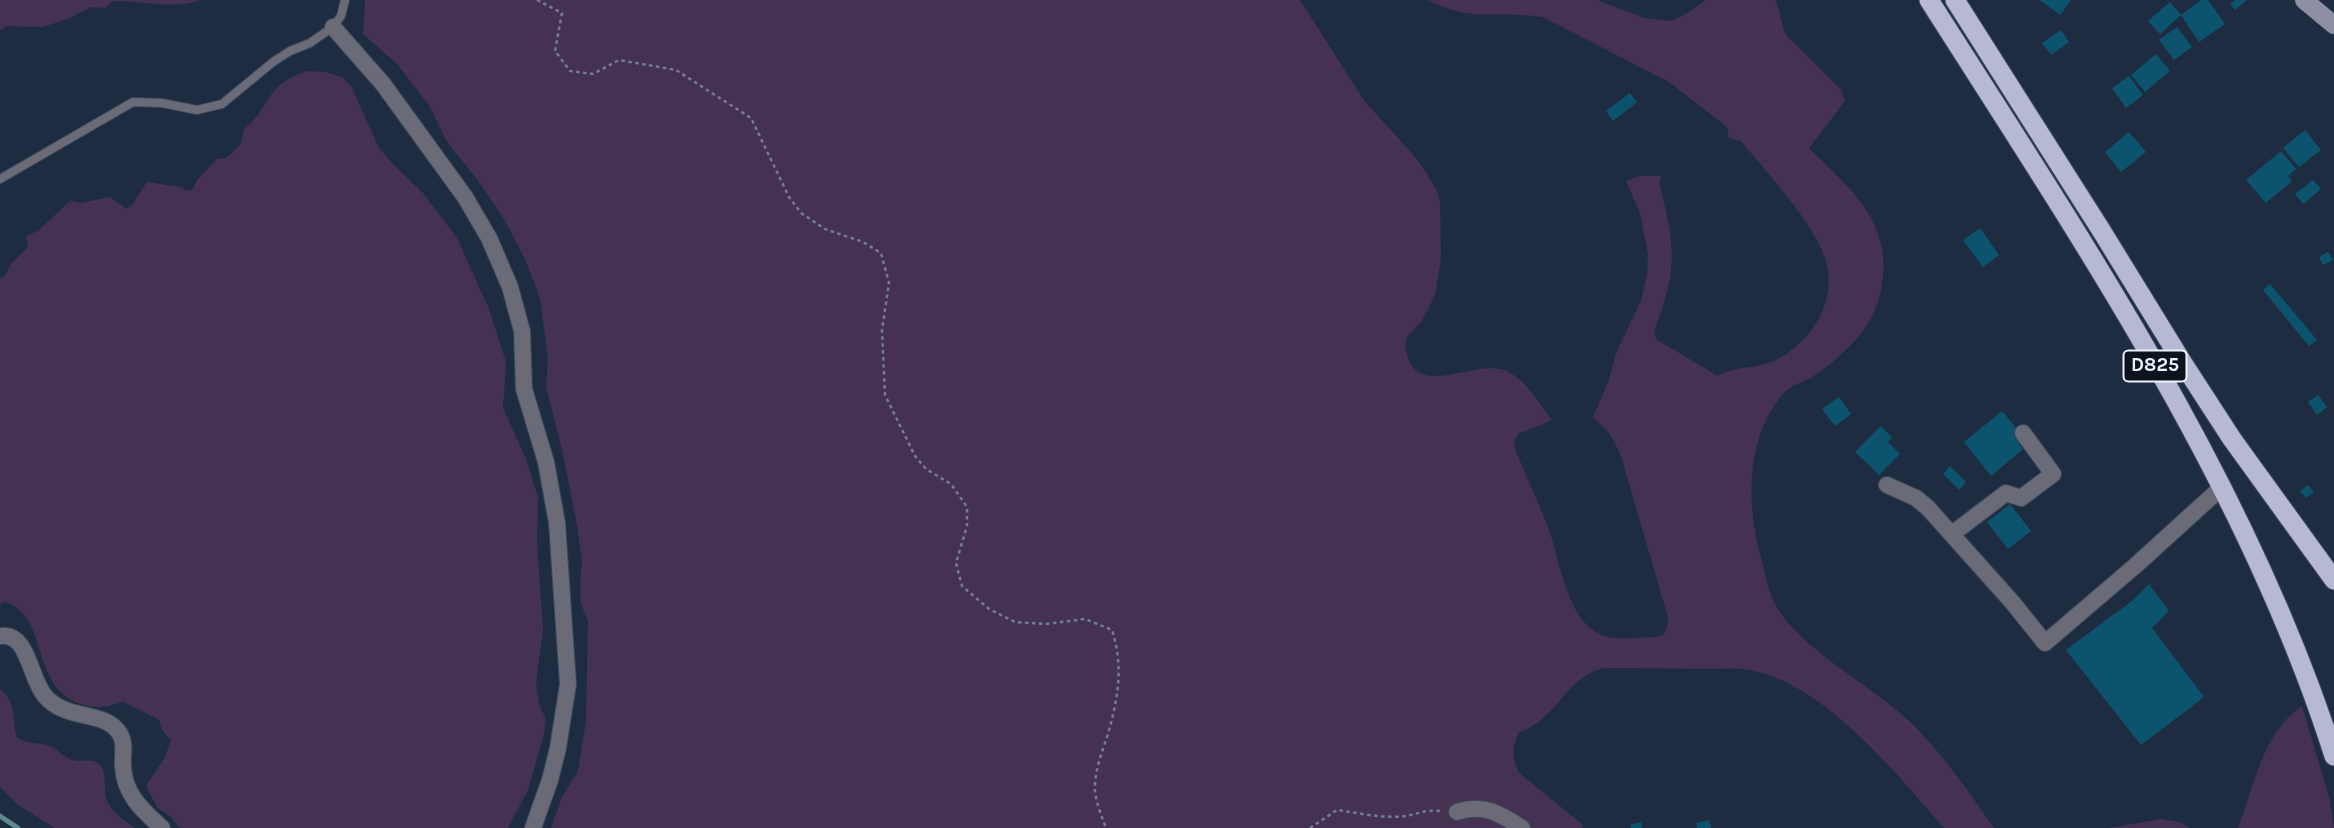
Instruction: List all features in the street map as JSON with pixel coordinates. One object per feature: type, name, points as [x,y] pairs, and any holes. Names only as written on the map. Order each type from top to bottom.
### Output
[{"type":"highway","name":"D825","points":[[1929,0],[2127,314],[2222,487],[2299,653],[2334,755]]},
{"type":"highway","name":"D825","points":[[1955,0],[2190,375],[2232,439],[2334,580]]},
{"type":"main road","points":[[2304,0],[2334,26]]},
{"type":"street","points":[[333,27],[383,84],[465,197],[489,238],[505,275],[522,331],[524,389],[546,462],[557,523],[567,673],[564,716],[558,748],[534,828]]},
{"type":"street","points":[[1952,534],[2006,493],[2021,498],[2053,474],[2023,433]]},
{"type":"street","points":[[1887,485],[1916,498],[1952,534],[2045,643],[2222,487]]},
{"type":"street","points":[[0,636],[8,636],[19,642],[39,688],[56,707],[103,720],[116,729],[122,740],[123,767],[129,791],[145,813],[162,828]]},
{"type":"street","points":[[1457,812],[1472,807],[1497,814],[1522,828]]},
{"type":"street","points":[[1497,814],[1512,828]]},
{"type":"lane","points":[[0,179],[133,102],[147,101],[197,110],[222,104],[273,62],[310,43],[333,27],[341,16],[345,0]]},
{"type":"path","points":[[537,0],[562,13],[555,51],[570,71],[593,74],[619,60],[676,70],[751,118],[789,197],[802,213],[825,229],[863,242],[881,253],[889,284],[882,330],[886,395],[915,456],[926,469],[951,484],[967,507],[967,526],[956,563],[962,586],[989,609],[1015,622],[1046,624],[1085,619],[1112,630],[1119,653],[1119,684],[1111,724],[1097,769],[1095,792],[1106,828]]},
{"type":"path","points":[[1310,828],[1337,810],[1384,816],[1407,816],[1422,810],[1457,812]]},
{"type":"shaded area","points":[[0,0],[198,0],[180,4],[112,1],[106,8],[91,7],[43,27],[7,26],[0,30]]},
{"type":"shaded area","points":[[365,0],[1300,0],[1365,102],[1409,150],[1437,191],[1440,203],[1441,259],[1435,295],[1423,319],[1407,337],[1405,344],[1410,362],[1418,372],[1431,376],[1491,368],[1504,370],[1519,379],[1537,399],[1552,420],[1518,434],[1514,441],[1516,452],[1548,527],[1567,591],[1583,621],[1594,631],[1608,637],[1625,638],[1663,635],[1668,625],[1668,617],[1620,453],[1610,434],[1593,417],[1609,380],[1616,353],[1641,301],[1647,275],[1648,254],[1640,213],[1626,181],[1639,176],[1662,176],[1659,182],[1672,257],[1668,290],[1654,331],[1657,340],[1718,376],[1774,361],[1804,339],[1813,329],[1825,305],[1829,279],[1827,265],[1822,250],[1802,217],[1741,141],[1729,138],[1727,127],[1669,82],[1543,17],[1472,14],[1428,0],[1597,0],[1644,18],[1671,21],[1706,0],[1775,0],[1786,35],[1841,90],[1845,101],[1809,148],[1840,178],[1866,210],[1882,246],[1884,267],[1877,305],[1861,333],[1826,367],[1786,391],[1770,412],[1761,432],[1752,474],[1752,497],[1753,519],[1767,582],[1774,602],[1784,618],[1816,649],[1920,732],[1943,758],[1994,828],[1944,828],[1854,731],[1800,689],[1771,676],[1743,669],[1604,668],[1579,680],[1544,718],[1519,732],[1514,748],[1519,773],[1582,824],[1583,828],[551,828],[562,797],[578,771],[586,721],[588,621],[581,604],[582,562],[577,525],[546,387],[548,358],[540,298],[525,259],[504,219],[447,142],[429,105],[397,64],[363,34]]},
{"type":"shaded area","points":[[307,71],[342,77],[351,86],[379,148],[423,193],[457,238],[489,309],[506,362],[503,408],[526,459],[538,497],[537,543],[543,629],[536,683],[539,705],[546,719],[528,790],[508,828],[180,828],[170,816],[158,808],[147,789],[147,784],[164,759],[171,741],[162,730],[159,720],[123,702],[96,707],[74,701],[59,690],[49,675],[30,624],[20,611],[5,602],[0,604],[0,278],[5,276],[11,264],[28,247],[26,237],[39,230],[70,201],[81,203],[110,197],[126,209],[132,205],[147,182],[180,187],[186,191],[193,189],[197,180],[217,159],[226,158],[236,149],[241,142],[243,130],[259,114],[275,90],[282,83]]},
{"type":"shaded area","points":[[0,689],[12,706],[17,738],[49,746],[72,760],[99,764],[102,767],[109,805],[135,828],[55,828],[18,805],[0,787]]},
{"type":"shaded area","points":[[2302,706],[2329,797],[2334,828],[2238,828],[2269,745],[2288,717]]},
{"type":"shaded area","points":[[2161,819],[2178,822],[2190,828],[2109,828]]},
{"type":"building","points":[[2040,0],[2071,0],[2060,15]]},
{"type":"building","points":[[2201,0],[2208,0],[2225,24],[2199,42],[2181,15]]},
{"type":"building","points":[[2235,0],[2247,0],[2235,10],[2230,4]]},
{"type":"building","points":[[2170,2],[2181,15],[2160,34],[2148,21]]},
{"type":"building","points":[[2177,27],[2192,47],[2174,60],[2159,40]]},
{"type":"building","points":[[2061,30],[2069,42],[2051,55],[2042,43]]},
{"type":"building","points":[[2156,54],[2170,71],[2145,92],[2131,75]]},
{"type":"building","points":[[2129,76],[2143,95],[2126,108],[2112,88]]},
{"type":"building","points":[[1630,93],[1637,102],[1613,121],[1606,111]]},
{"type":"building","points":[[2305,130],[2321,150],[2299,167],[2283,148]]},
{"type":"building","points":[[2129,132],[2146,152],[2121,172],[2105,152]]},
{"type":"building","points":[[2281,151],[2296,169],[2288,176],[2292,181],[2266,203],[2246,180]]},
{"type":"building","points":[[2313,180],[2321,189],[2303,204],[2295,194]]},
{"type":"building","points":[[1980,228],[1999,255],[1983,267],[1963,240]]},
{"type":"building","points":[[2328,252],[2333,260],[2323,265],[2319,257]]},
{"type":"building","points":[[2270,284],[2317,340],[2309,346],[2263,290]]},
{"type":"building","points":[[2318,395],[2327,407],[2317,415],[2308,402]]},
{"type":"building","points":[[1839,397],[1851,414],[1835,426],[1822,409]]},
{"type":"building","points":[[2002,411],[2025,439],[2019,444],[2023,449],[1991,476],[1964,442]]},
{"type":"building","points":[[1881,426],[1892,437],[1888,442],[1900,454],[1879,475],[1855,452]]},
{"type":"building","points":[[1950,466],[1966,482],[1959,490],[1943,474]]},
{"type":"building","points":[[2308,485],[2314,492],[2306,498],[2300,491]]},
{"type":"building","points":[[2010,504],[2031,531],[2008,549],[1987,522]]},
{"type":"building","points":[[2149,584],[2169,611],[2152,628],[2204,697],[2141,745],[2066,650],[2132,601]]},
{"type":"building","points":[[1709,820],[1711,828],[1697,828],[1696,823]]},
{"type":"building","points":[[1641,822],[1642,828],[1631,828],[1630,825]]},
{"type":"waterway","points":[[0,816],[18,828]]}]
